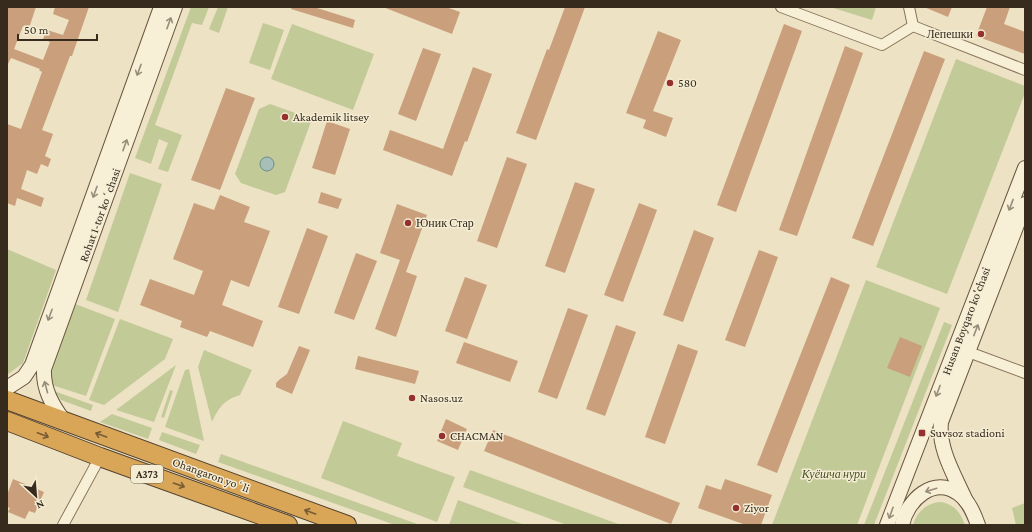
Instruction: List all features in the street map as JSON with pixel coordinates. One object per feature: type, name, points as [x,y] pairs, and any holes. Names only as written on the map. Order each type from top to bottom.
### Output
[{"type":"highway","name":"Ohangaron yoʻli","points":[[7,400],[347,525]]},
{"type":"highway","name":"Ohangaron yoʻli","points":[[7,421],[265,520],[288,525]]},
{"type":"street","name":"Rohat 1-tor koʻchasi","points":[[7,388],[24,377],[32,365],[162,7]]},
{"type":"street","name":"Rohat 1-tor koʻchasi","points":[[64,421],[49,398],[44,384],[44,369],[175,7]]},
{"type":"street","points":[[781,7],[882,45],[913,26]]},
{"type":"street","points":[[909,7],[913,26]]},
{"type":"street","points":[[913,26],[1025,70]]},
{"type":"street","name":"Husan Boyqaro ko'chasi","points":[[978,525],[974,513],[966,501],[943,447],[940,433],[941,422],[962,349],[1025,168]]},
{"type":"street","name":"Husan Boyqaro ko'chasi","points":[[887,525],[906,474],[1025,204]]},
{"type":"street","points":[[962,349],[1025,373]]},
{"type":"street","points":[[63,525],[100,457]]},
{"type":"street","name":"Husan Boyqaro ko'chasi","points":[[901,522],[906,474]]},
{"type":"street","name":"Husan Boyqaro ko'chasi","points":[[901,522],[908,507],[916,498],[924,492],[934,488],[954,490],[966,501]]},
{"type":"green space","points":[[191,7],[209,7],[202,25],[192,23],[155,125],[182,135],[168,172],[158,169],[168,143],[159,139],[151,164],[135,158]]},
{"type":"green space","points":[[218,7],[228,7],[219,33],[209,29]]},
{"type":"green space","points":[[830,7],[876,7],[872,20]]},
{"type":"green space","points":[[263,23],[284,30],[270,70],[249,63]]},
{"type":"green space","points":[[292,24],[374,54],[353,110],[271,79]]},
{"type":"green space","points":[[956,59],[1025,86],[1025,93],[947,294],[876,267]]},
{"type":"green space","points":[[270,104],[312,119],[285,192],[276,195],[241,183],[235,174],[259,109]]},
{"type":"green space","points":[[130,173],[162,184],[118,312],[86,300]]},
{"type":"green space","points":[[7,249],[56,270],[23,363],[7,375]]},
{"type":"green space","name":"Куёшча нури","points":[[866,280],[940,308],[857,525],[772,525]]},
{"type":"green space","points":[[75,304],[115,319],[86,396],[52,385],[50,374]]},
{"type":"green space","points":[[120,319],[173,339],[165,359],[104,405],[89,400]]},
{"type":"green space","points":[[944,322],[952,325],[874,525],[864,525]]},
{"type":"green space","points":[[204,350],[252,370],[240,395],[226,402],[217,412],[212,422],[198,367]]},
{"type":"green space","points":[[176,365],[154,422],[116,410]]},
{"type":"green space","points":[[189,369],[204,441],[165,427],[185,370]]},
{"type":"green space","points":[[170,390],[173,391],[164,418],[161,417]]},
{"type":"green space","points":[[54,391],[93,405],[91,411],[61,400]]},
{"type":"green space","points":[[112,414],[152,428],[148,439],[100,422]]},
{"type":"green space","points":[[343,421],[402,443],[397,456],[455,477],[437,522],[321,478]]},
{"type":"green space","points":[[162,432],[200,445],[196,454],[159,440]]},
{"type":"green space","points":[[221,454],[420,525],[395,525],[218,462]]},
{"type":"green space","points":[[470,470],[621,525],[567,525],[463,487]]},
{"type":"green space","points":[[458,500],[525,525],[449,525]]},
{"type":"green space","points":[[941,502],[953,507],[961,516],[965,525],[913,525],[917,516],[923,509],[931,504]]},
{"type":"green space","points":[[1025,503],[1025,525],[1016,525],[1012,508]]},
{"type":"water","points":[[264,157],[270,157],[274,161],[274,167],[270,171],[264,171],[260,167],[260,161]]},
{"type":"building","points":[[7,7],[36,7],[29,28],[23,26],[14,49],[43,60],[50,42],[43,39],[47,30],[63,35],[69,20],[53,14],[55,7],[89,7],[72,56],[70,56],[42,130],[53,134],[45,156],[51,159],[48,167],[41,164],[37,174],[27,170],[21,189],[44,198],[41,207],[17,198],[15,206],[7,203],[7,124],[21,129],[42,72],[39,70],[40,69],[11,58],[7,66]]},
{"type":"building","points":[[292,7],[314,7],[355,20],[353,28],[291,9]]},
{"type":"building","points":[[383,7],[446,7],[460,12],[452,34]]},
{"type":"building","points":[[565,7],[585,7],[536,140],[516,133],[547,49],[549,50]]},
{"type":"building","points":[[924,7],[952,7],[948,17]]},
{"type":"building","points":[[987,7],[1010,7],[1004,24],[1025,32],[1025,54],[976,36]]},
{"type":"building","points":[[784,24],[802,31],[736,212],[717,205]]},
{"type":"building","points":[[658,31],[681,40],[653,111],[673,118],[666,137],[643,128],[646,120],[626,113]]},
{"type":"building","points":[[845,46],[863,53],[797,236],[779,230]]},
{"type":"building","points":[[423,48],[441,54],[416,121],[398,114]]},
{"type":"building","points":[[924,51],[945,59],[873,246],[852,238]]},
{"type":"building","points":[[473,67],[492,74],[467,142],[465,141],[452,176],[383,150],[390,130],[443,149]]},
{"type":"building","points":[[226,88],[255,98],[220,190],[191,180]]},
{"type":"building","points":[[327,121],[350,129],[335,175],[312,168]]},
{"type":"building","points":[[507,157],[527,164],[497,248],[477,241]]},
{"type":"building","points":[[575,182],[595,189],[565,273],[545,266]]},
{"type":"building","points":[[321,192],[342,199],[338,209],[318,203]]},
{"type":"building","points":[[220,195],[250,207],[244,222],[270,231],[249,287],[231,280],[222,305],[263,321],[253,347],[210,331],[207,337],[180,327],[182,321],[140,305],[150,279],[194,295],[203,271],[173,259],[194,203],[214,210]]},
{"type":"building","points":[[639,203],[657,210],[623,302],[604,295]]},
{"type":"building","points":[[397,204],[427,215],[406,272],[417,276],[396,337],[375,329],[400,260],[380,253]]},
{"type":"building","points":[[307,228],[328,236],[299,314],[278,307]]},
{"type":"building","points":[[694,230],[714,238],[683,322],[663,315]]},
{"type":"building","points":[[759,250],[778,257],[745,347],[725,340]]},
{"type":"building","points":[[356,253],[377,261],[354,320],[334,313]]},
{"type":"building","points":[[465,277],[487,285],[467,339],[445,331]]},
{"type":"building","points":[[831,277],[850,285],[777,473],[757,465]]},
{"type":"building","points":[[568,308],[588,315],[557,399],[538,392]]},
{"type":"building","points":[[616,325],[636,332],[605,416],[586,409]]},
{"type":"building","points":[[900,337],[922,346],[910,377],[887,368]]},
{"type":"building","points":[[464,342],[518,361],[510,382],[456,363]]},
{"type":"building","points":[[678,344],[698,351],[665,444],[645,437]]},
{"type":"building","points":[[299,346],[310,350],[292,394],[276,387],[276,383],[287,374]]},
{"type":"building","points":[[358,356],[419,371],[415,384],[355,369]]},
{"type":"building","points":[[446,419],[467,429],[458,450],[437,441]]},
{"type":"building","points":[[493,430],[680,503],[671,524],[484,451]]},
{"type":"building","points":[[13,479],[44,492],[35,513],[29,511],[25,519],[8,512],[10,508],[7,507],[7,495]]},
{"type":"building","points":[[725,479],[772,495],[761,525],[746,525],[698,508],[706,485],[721,490]]},
{"type":"place","name":"Лепешки","points":[[981,34]]},
{"type":"place","name":"580","points":[[670,83]]},
{"type":"place","name":"Akademik litsey","points":[[285,117]]},
{"type":"place","name":"Юник Стар","points":[[408,223]]},
{"type":"place","name":"Nasos.uz","points":[[412,398]]},
{"type":"place","name":"Suvsoz stadioni","points":[[922,433]]},
{"type":"place","name":"CHACMAN","points":[[442,436]]},
{"type":"place","name":"Ziyor","points":[[736,508]]}]
